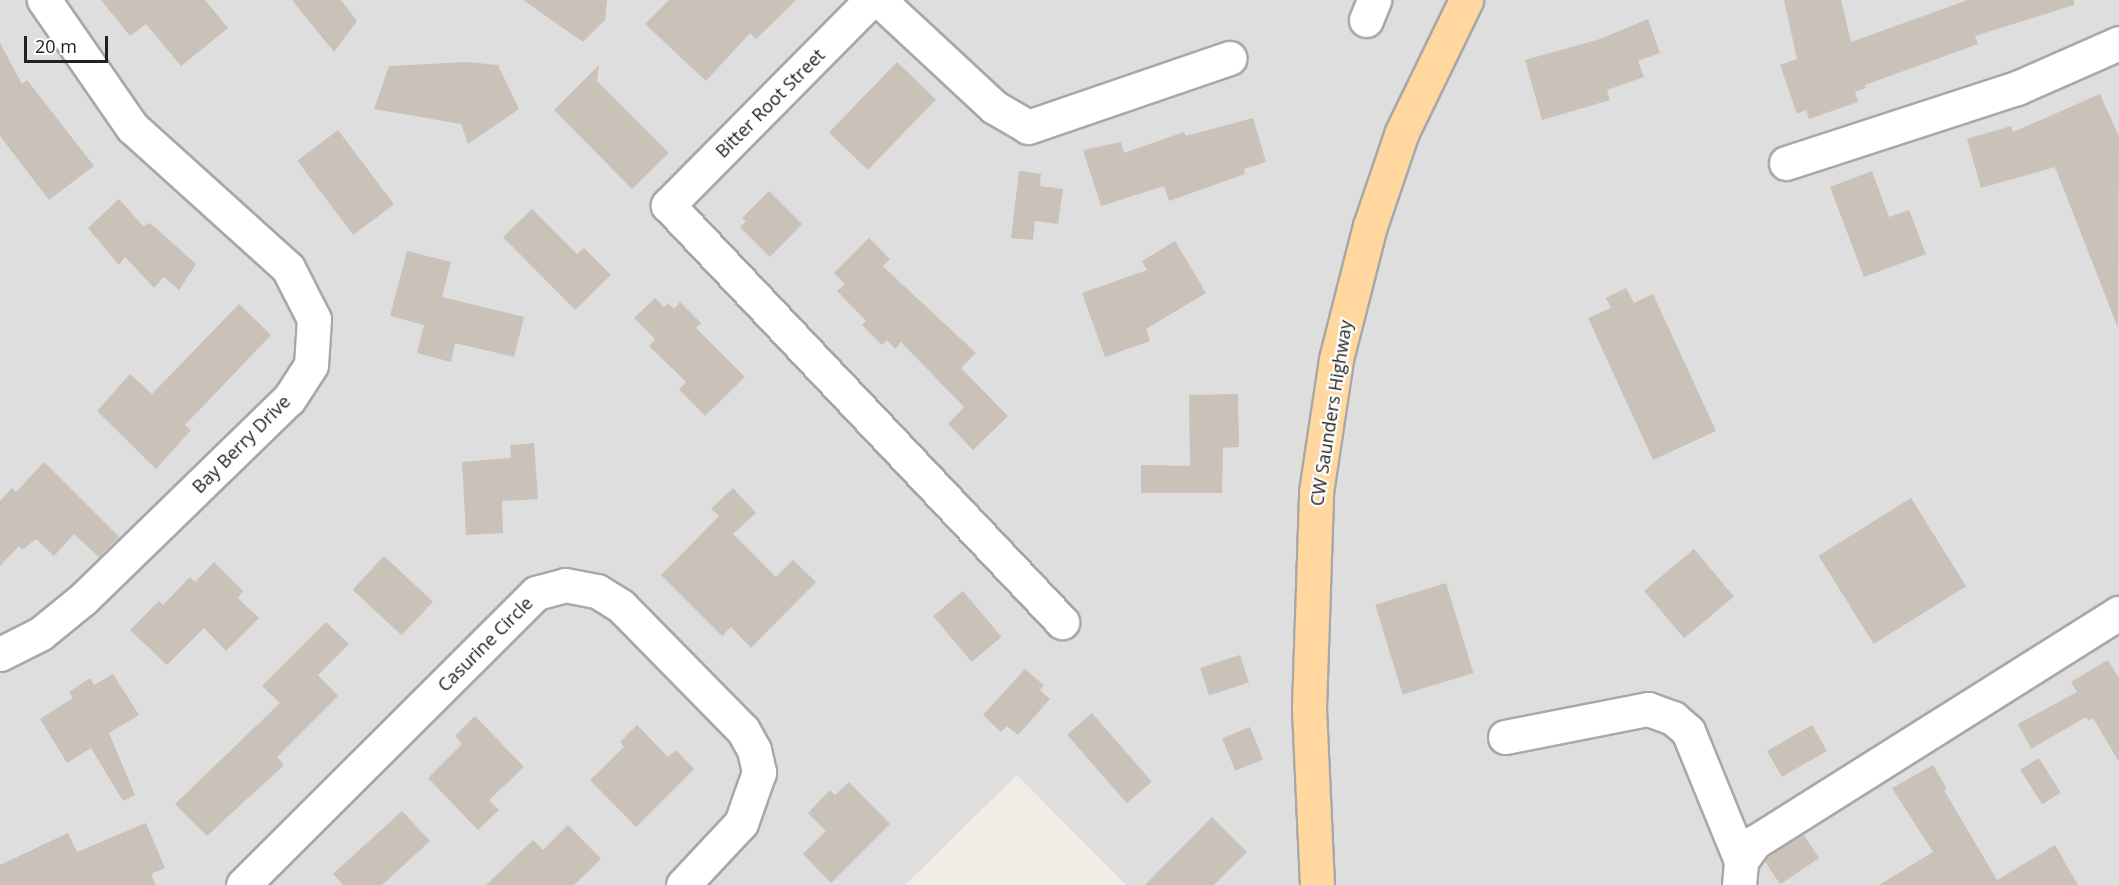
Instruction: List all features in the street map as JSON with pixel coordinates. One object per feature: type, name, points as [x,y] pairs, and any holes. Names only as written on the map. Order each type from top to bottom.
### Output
[{"type":"main road","name":"CW Saunders Highway","points":[[1317,885],[1309,708],[1316,504],[1336,359],[1370,226],[1402,132],[1466,0]]},
{"type":"street","name":"Bay Berry Drive","points":[[0,654],[40,634],[83,599],[289,399],[311,365],[314,331],[314,319],[305,294],[288,268],[132,127],[44,0]]},
{"type":"street","name":"Bitter Root Street","points":[[871,0],[668,205],[1062,622]]},
{"type":"street","points":[[879,0],[994,107],[1028,127],[1230,58]]},
{"type":"street","points":[[1785,163],[2017,88],[2119,43]]},
{"type":"street","name":"Casurine Circle","points":[[243,885],[536,593],[565,585],[597,591],[621,606],[743,730],[754,750],[759,772],[741,823],[684,885]]},
{"type":"street","points":[[1740,873],[1755,842],[2119,613]]},
{"type":"street","points":[[1505,737],[1648,709],[1673,718],[1688,731],[1740,873]]},
{"type":"shaded area","points":[[0,0],[2119,0],[2119,885],[1126,885],[1017,775],[905,885],[0,885]]},
{"type":"building","points":[[101,0],[205,0],[228,28],[181,66],[146,24],[130,36]]},
{"type":"building","points":[[292,0],[341,0],[357,21],[334,52]]},
{"type":"building","points":[[523,0],[607,0],[605,20],[583,42]]},
{"type":"building","points":[[669,0],[796,0],[756,39],[750,33],[706,81],[645,24]]},
{"type":"building","points":[[1784,0],[1841,0],[1851,42],[1968,0],[2074,0],[2074,5],[1975,36],[1978,44],[1865,85],[1866,88],[1855,92],[1858,102],[1809,119],[1806,110],[1797,114],[1780,65],[1797,59]]},
{"type":"building","points":[[1648,19],[1660,53],[1638,61],[1644,77],[1607,90],[1610,100],[1542,120],[1525,60],[1600,39]]},
{"type":"building","points":[[0,43],[22,84],[27,80],[94,166],[49,200],[0,136]]},
{"type":"building","points":[[467,62],[498,65],[519,109],[468,144],[461,124],[374,109],[389,66]]},
{"type":"building","points":[[897,62],[936,100],[868,170],[829,132]]},
{"type":"building","points":[[599,65],[597,81],[669,153],[632,189],[554,110]]},
{"type":"building","points":[[2100,94],[2119,137],[2118,328],[2055,167],[1981,188],[1967,139],[2011,126],[2013,132]]},
{"type":"building","points":[[1253,118],[1266,162],[1244,169],[1245,174],[1169,201],[1164,186],[1101,206],[1083,150],[1121,142],[1124,153],[1184,132],[1186,136]]},
{"type":"building","points":[[338,130],[394,204],[353,235],[297,161]]},
{"type":"building","points":[[1019,171],[1041,174],[1040,186],[1063,189],[1058,224],[1035,221],[1033,240],[1011,238]]},
{"type":"building","points":[[1872,171],[1889,217],[1909,210],[1926,254],[1864,277],[1830,187]]},
{"type":"building","points":[[769,191],[802,224],[770,257],[740,227],[746,221],[742,218]]},
{"type":"building","points":[[119,199],[143,226],[150,223],[196,264],[179,290],[164,277],[154,288],[125,257],[119,265],[88,228]]},
{"type":"building","points":[[532,209],[577,254],[584,248],[611,275],[575,310],[503,237]]},
{"type":"building","points":[[869,238],[890,259],[883,266],[976,353],[961,368],[1008,416],[973,450],[948,424],[964,407],[901,342],[895,349],[887,340],[882,345],[862,325],[866,321],[837,291],[845,284],[834,273]]},
{"type":"building","points":[[1175,241],[1206,293],[1146,329],[1150,341],[1105,357],[1082,293],[1147,270],[1142,261]]},
{"type":"building","points":[[407,251],[451,262],[442,297],[524,317],[514,357],[455,343],[451,362],[417,353],[424,325],[390,316]]},
{"type":"building","points":[[1626,288],[1634,303],[1653,294],[1716,431],[1653,460],[1588,318],[1611,308],[1606,298]]},
{"type":"building","points":[[655,298],[664,307],[668,303],[674,309],[680,302],[701,323],[696,328],[745,377],[705,416],[679,389],[686,382],[649,346],[655,339],[634,318]]},
{"type":"building","points":[[239,304],[271,335],[185,425],[191,430],[156,469],[97,411],[130,374],[152,394]]},
{"type":"building","points":[[1238,394],[1239,447],[1223,448],[1222,493],[1141,493],[1141,465],[1190,466],[1189,395]]},
{"type":"building","points":[[534,443],[538,499],[502,501],[503,533],[466,535],[462,462],[511,458],[510,445]]},
{"type":"building","points":[[44,462],[119,537],[99,557],[74,534],[54,556],[36,539],[22,550],[19,546],[0,566],[0,501],[12,488],[16,492]]},
{"type":"building","points":[[733,488],[756,513],[733,534],[776,577],[793,560],[816,582],[751,648],[731,627],[722,636],[661,575],[719,516],[711,509]]},
{"type":"building","points":[[1911,498],[1966,586],[1874,644],[1819,556]]},
{"type":"building","points":[[1694,549],[1734,596],[1684,638],[1644,591]]},
{"type":"building","points":[[384,556],[433,602],[402,635],[353,590]]},
{"type":"building","points":[[214,562],[243,591],[238,598],[259,618],[226,651],[204,628],[167,665],[130,630],[159,601],[163,605],[190,577],[195,582]]},
{"type":"building","points":[[1446,583],[1473,673],[1403,695],[1375,605]]},
{"type":"building","points":[[963,591],[1002,637],[972,662],[933,616]]},
{"type":"building","points":[[326,622],[349,644],[318,675],[338,696],[277,757],[284,765],[207,836],[175,804],[280,703],[262,686]]},
{"type":"building","points":[[1240,655],[1249,683],[1209,696],[1200,668]]},
{"type":"building","points":[[2108,660],[2119,678],[2119,762],[2093,718],[2089,721],[2086,717],[2031,749],[2018,724],[2077,692],[2071,682]]},
{"type":"building","points":[[1025,669],[1044,685],[1040,690],[1050,699],[1018,735],[1007,726],[1001,732],[983,715]]},
{"type":"building","points":[[113,674],[139,715],[109,733],[135,795],[123,801],[91,748],[67,763],[40,719],[73,698],[69,692],[90,678],[94,685]]},
{"type":"building","points":[[1092,713],[1152,782],[1127,803],[1067,735]]},
{"type":"building","points":[[475,716],[524,767],[489,800],[499,810],[478,830],[428,778],[462,744],[455,736]]},
{"type":"building","points":[[637,725],[668,757],[676,750],[694,769],[636,827],[590,780],[624,747],[620,742]]},
{"type":"building","points":[[1812,725],[1827,751],[1782,777],[1767,751]]},
{"type":"building","points":[[1250,727],[1263,759],[1235,771],[1222,738]]},
{"type":"building","points":[[2039,758],[2061,793],[2042,804],[2020,770]]},
{"type":"building","points":[[1933,765],[1947,789],[1944,790],[1997,880],[2055,845],[2078,885],[1879,885],[1933,852],[1892,788]]},
{"type":"building","points":[[849,782],[890,824],[831,883],[803,854],[826,831],[808,813],[830,790],[835,795]]},
{"type":"building","points":[[402,811],[430,841],[382,885],[343,885],[333,874]]},
{"type":"building","points":[[1212,817],[1247,852],[1214,885],[1145,885]]},
{"type":"building","points":[[146,823],[165,868],[151,874],[156,885],[0,885],[0,865],[68,833],[77,852]]},
{"type":"building","points":[[568,825],[601,859],[574,885],[486,885],[533,840],[543,850]]},
{"type":"building","points":[[1803,834],[1819,858],[1780,884],[1764,860]]}]
